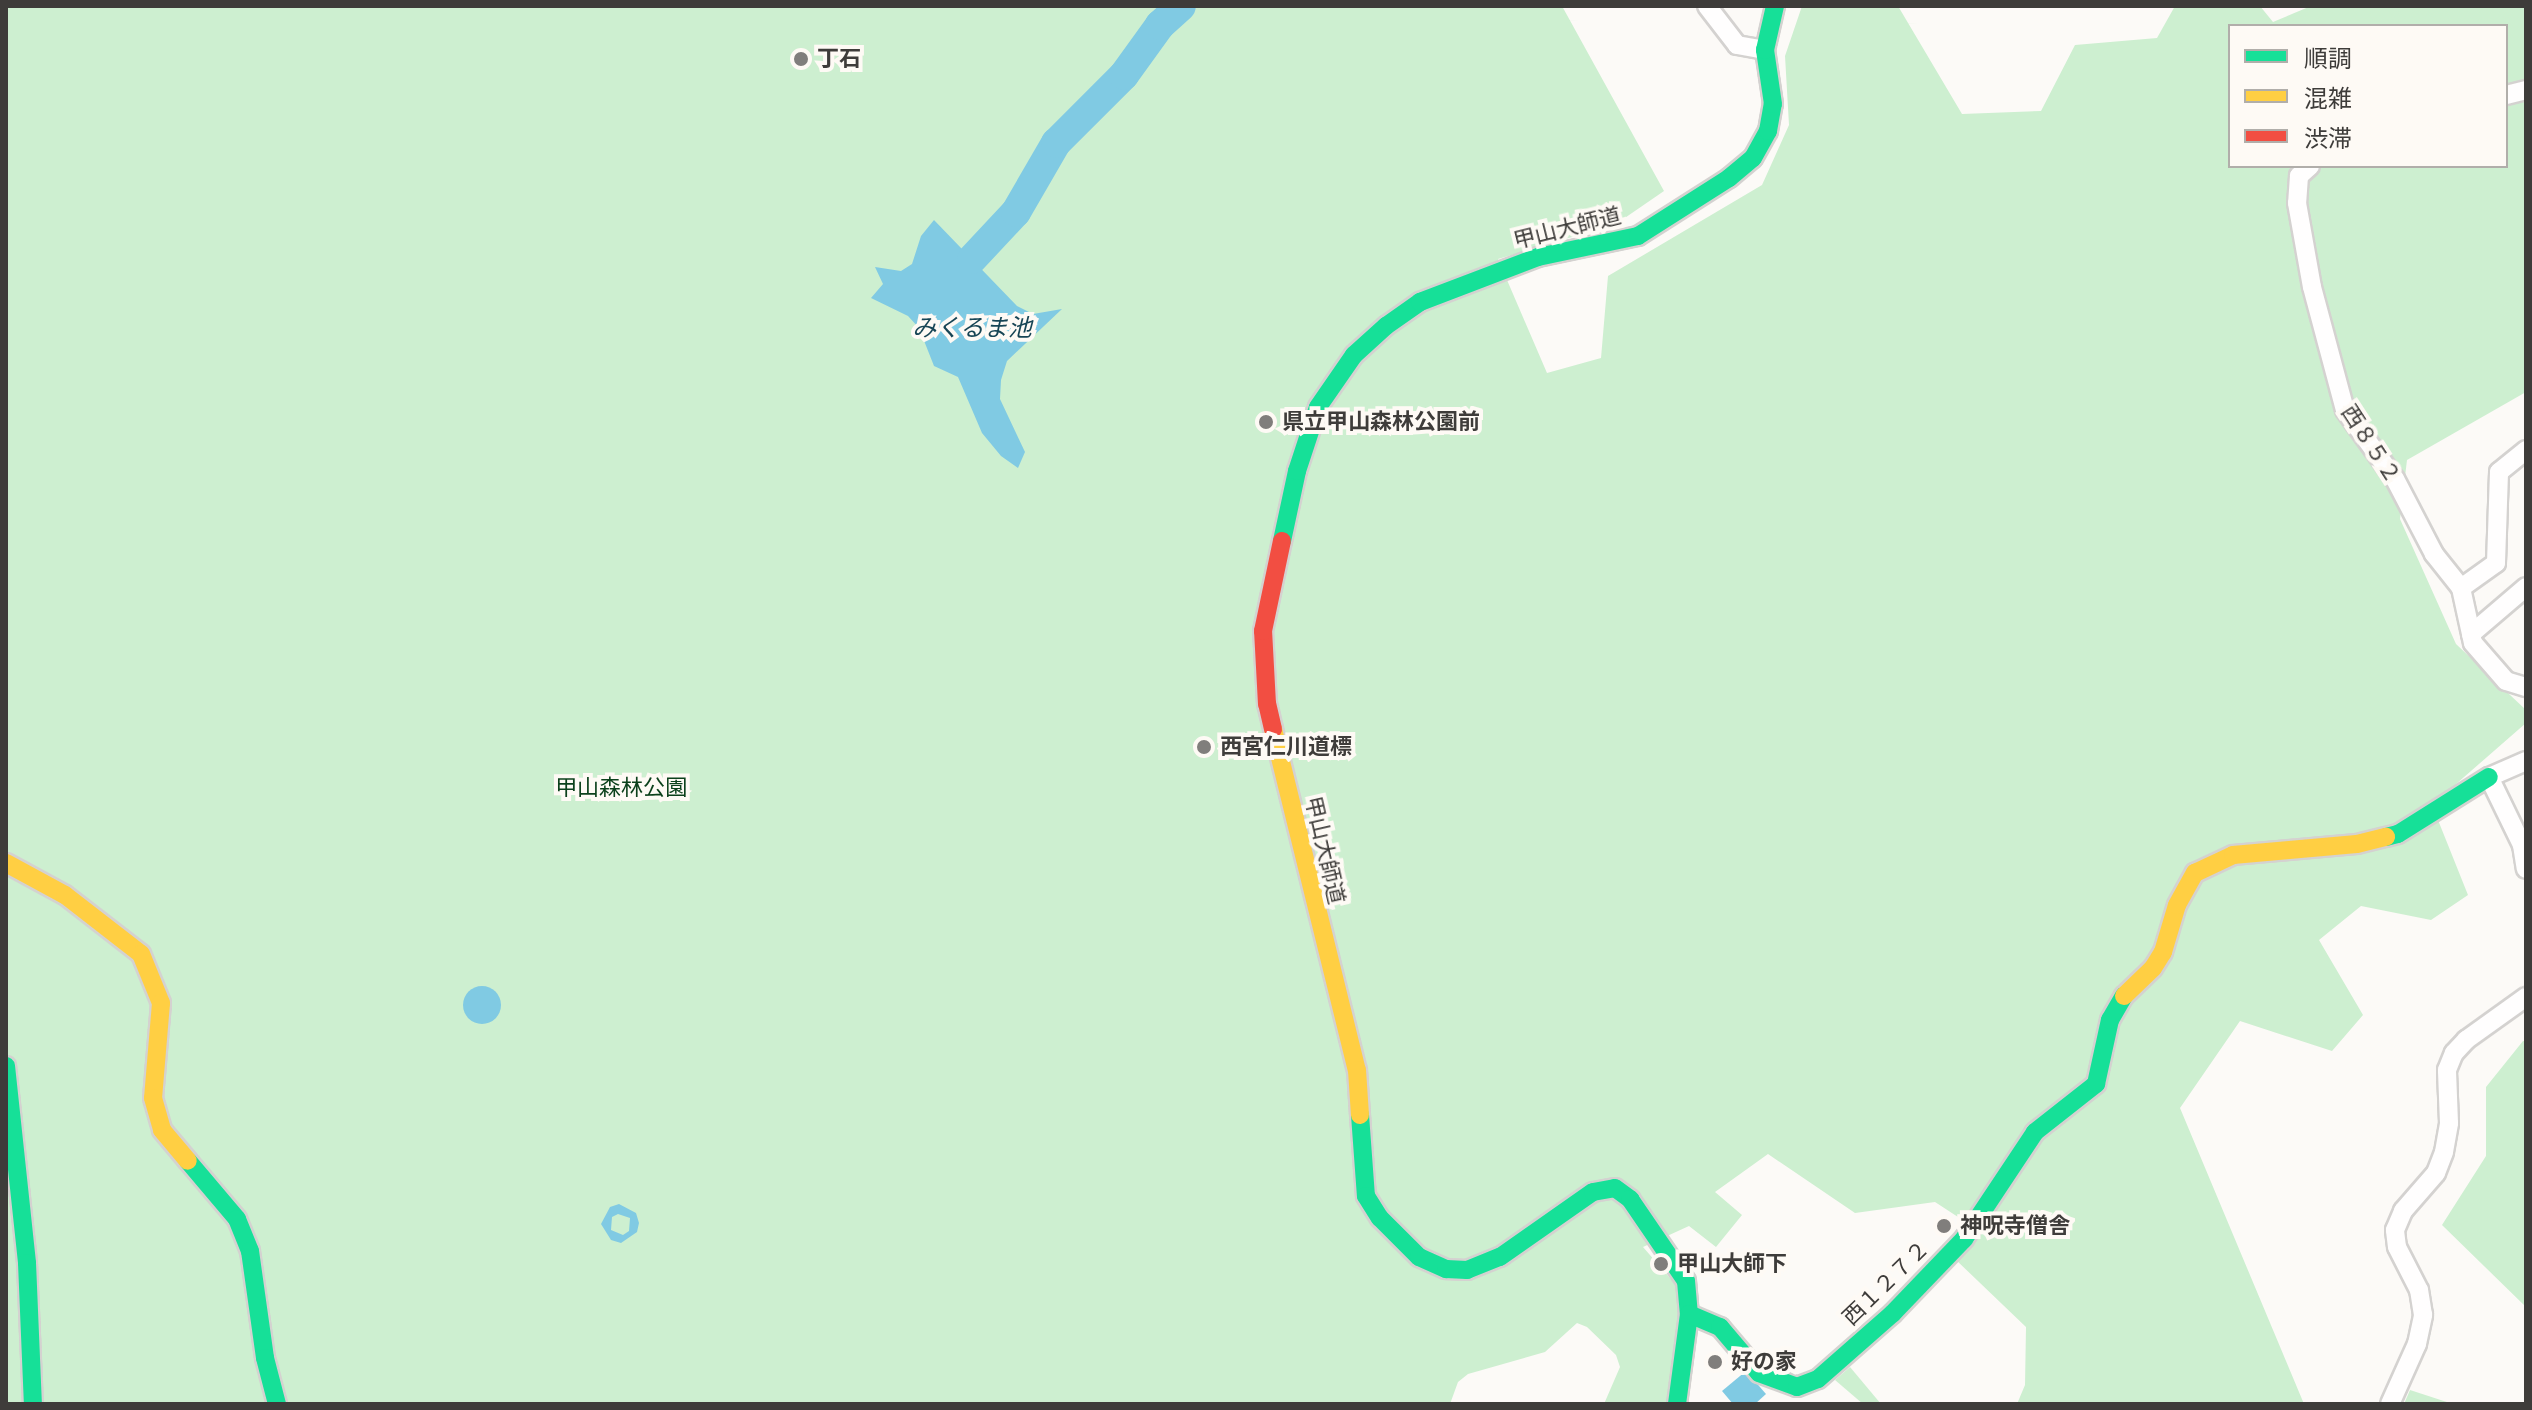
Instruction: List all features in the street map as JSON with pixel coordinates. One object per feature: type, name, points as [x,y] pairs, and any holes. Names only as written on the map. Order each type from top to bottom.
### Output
[{"type":"street","points":[[1707,6],[1737,45],[1765,50]]},
{"type":"street","name":"甲山大師道","points":[[1677,1404],[1689,1314],[1686,1281],[1630,1199],[1615,1188],[1593,1192],[1500,1257],[1467,1270],[1446,1269],[1419,1257],[1380,1218],[1366,1196],[1357,1070],[1318,923],[1267,704],[1263,631],[1276,559],[1318,407],[1354,355],[1386,326],[1420,302],[1538,257],[1638,236],[1729,178],[1753,158],[1768,131],[1773,104],[1765,50],[1775,6]]},
{"type":"street","name":"西８５２","points":[[2308,168],[2299,176],[2297,203],[2312,287],[2345,410],[2395,479],[2434,554],[2461,588],[2473,643],[2506,681],[2526,687]]},
{"type":"street","points":[[2461,588],[2496,563],[2499,472],[2526,450]]},
{"type":"street","points":[[2471,634],[2526,587]]},
{"type":"street","points":[[2526,761],[2489,777],[2522,845],[2526,869]]},
{"type":"street","name":"西１２７２","points":[[1689,1314],[1720,1327],[1759,1373],[1797,1387],[1818,1379],[1893,1313],[1964,1239],[2035,1132],[2096,1084],[2110,1020],[2125,995],[2153,968],[2163,952],[2177,905],[2195,873],[2233,855],[2357,844],[2398,834],[2489,777]]},
{"type":"street","points":[[6,863],[65,895],[141,954],[161,1003],[153,1098],[162,1130],[237,1219],[250,1251],[265,1358],[277,1404]]},
{"type":"street","points":[[2390,1404],[2417,1344],[2423,1315],[2419,1290],[2397,1247],[2395,1230],[2403,1211],[2436,1173],[2444,1152],[2449,1123],[2447,1070],[2454,1053],[2466,1040],[2526,997]]},
{"type":"street","points":[[6,1066],[27,1263],[33,1404]]},
{"type":"green space","name":"甲山森林公園","points":[[6,6],[1562,6],[1664,191],[1616,224],[1498,259],[1547,373],[1601,358],[1608,276],[1762,185],[1789,125],[1785,56],[1802,6],[1898,6],[1962,114],[2041,111],[2075,45],[2157,38],[2175,6],[2260,6],[2273,22],[2311,6],[2526,6],[2526,392],[2407,460],[2400,519],[2456,644],[2526,710],[2526,723],[2432,805],[2468,895],[2431,920],[2361,906],[2319,940],[2363,1015],[2332,1051],[2240,1021],[2180,1108],[2304,1404],[2017,1404],[2025,1385],[2026,1327],[1955,1259],[1981,1232],[1935,1202],[1855,1213],[1768,1154],[1715,1192],[1742,1215],[1716,1247],[1689,1226],[1643,1247],[1677,1286],[1679,1304],[1670,1404],[1604,1404],[1620,1367],[1616,1355],[1587,1327],[1577,1323],[1545,1352],[1468,1374],[1458,1382],[1450,1404],[6,1404]]},
{"type":"green space","points":[[2526,1041],[2526,1307],[2442,1225],[2486,1156],[2486,1087]]},
{"type":"green space","points":[[1850,1367],[1881,1404],[1863,1404],[1835,1380]]},
{"type":"green space","points":[[2410,1390],[2453,1404],[2404,1404]]},
{"type":"water","name":"みくるま池","points":[[934,220],[1017,306],[1033,314],[1062,309],[1007,361],[1001,380],[1000,399],[1025,452],[1018,468],[1001,456],[982,433],[958,377],[934,366],[919,328],[908,316],[871,298],[883,284],[875,267],[901,271],[912,264],[921,236]]},
{"type":"water","points":[[482,986],[495,992],[501,1005],[495,1018],[482,1024],[469,1018],[463,1005],[469,992]]},
{"type":"water","points":[[619,1204],[636,1213],[639,1223],[637,1232],[621,1243],[611,1240],[601,1224],[610,1207]],"holes":[[[618,1214],[630,1218],[629,1231],[623,1235],[611,1230],[612,1217]]]},
{"type":"water","points":[[1746,1371],[1766,1394],[1755,1404],[1733,1404],[1722,1391]]},
{"type":"waterway","points":[[972,259],[1016,212],[1056,143],[1124,75],[1160,25],[1181,6]]},
{"type":"traffic: fast","points":[[1282,541],[1297,471],[1318,407],[1354,355],[1386,326],[1420,302],[1538,257],[1638,236],[1729,178],[1753,158],[1768,131],[1773,104],[1765,50],[1775,6]]},
{"type":"traffic: fast","points":[[2386,837],[2398,834],[2489,777]]},
{"type":"traffic: fast","points":[[1689,1314],[1720,1327],[1759,1373],[1797,1387],[1818,1379],[1893,1313],[1964,1239],[2035,1132],[2096,1084],[2110,1020],[2124,996]]},
{"type":"traffic: fast","points":[[6,1066],[27,1263],[33,1404]]},
{"type":"traffic: fast","points":[[1360,1115],[1366,1196],[1380,1218],[1419,1257],[1446,1269],[1467,1270],[1500,1257],[1593,1192],[1615,1188],[1630,1199],[1686,1281],[1689,1314],[1677,1404]]},
{"type":"traffic: fast","points":[[188,1161],[237,1219],[250,1251],[265,1358],[277,1404]]},
{"type":"traffic: slow","points":[[1273,729],[1357,1070],[1360,1115]]},
{"type":"traffic: slow","points":[[2124,996],[2153,968],[2163,952],[2177,905],[2195,873],[2233,855],[2357,844],[2386,837]]},
{"type":"traffic: slow","points":[[6,863],[65,895],[141,954],[161,1003],[153,1098],[162,1130],[188,1161]]},
{"type":"traffic: jam","points":[[1273,729],[1267,704],[1263,631],[1282,541]]},
{"type":"place","name":"丁石","points":[[801,59]]},
{"type":"place","name":"県立甲山森林公園前","points":[[1266,422]]},
{"type":"place","name":"西宮仁川道標","points":[[1204,747]]},
{"type":"place","name":"神呪寺僧舎","points":[[1944,1226]]},
{"type":"place","name":"甲山大師下","points":[[1661,1264]]},
{"type":"place","name":"好の家","points":[[1715,1362]]}]
